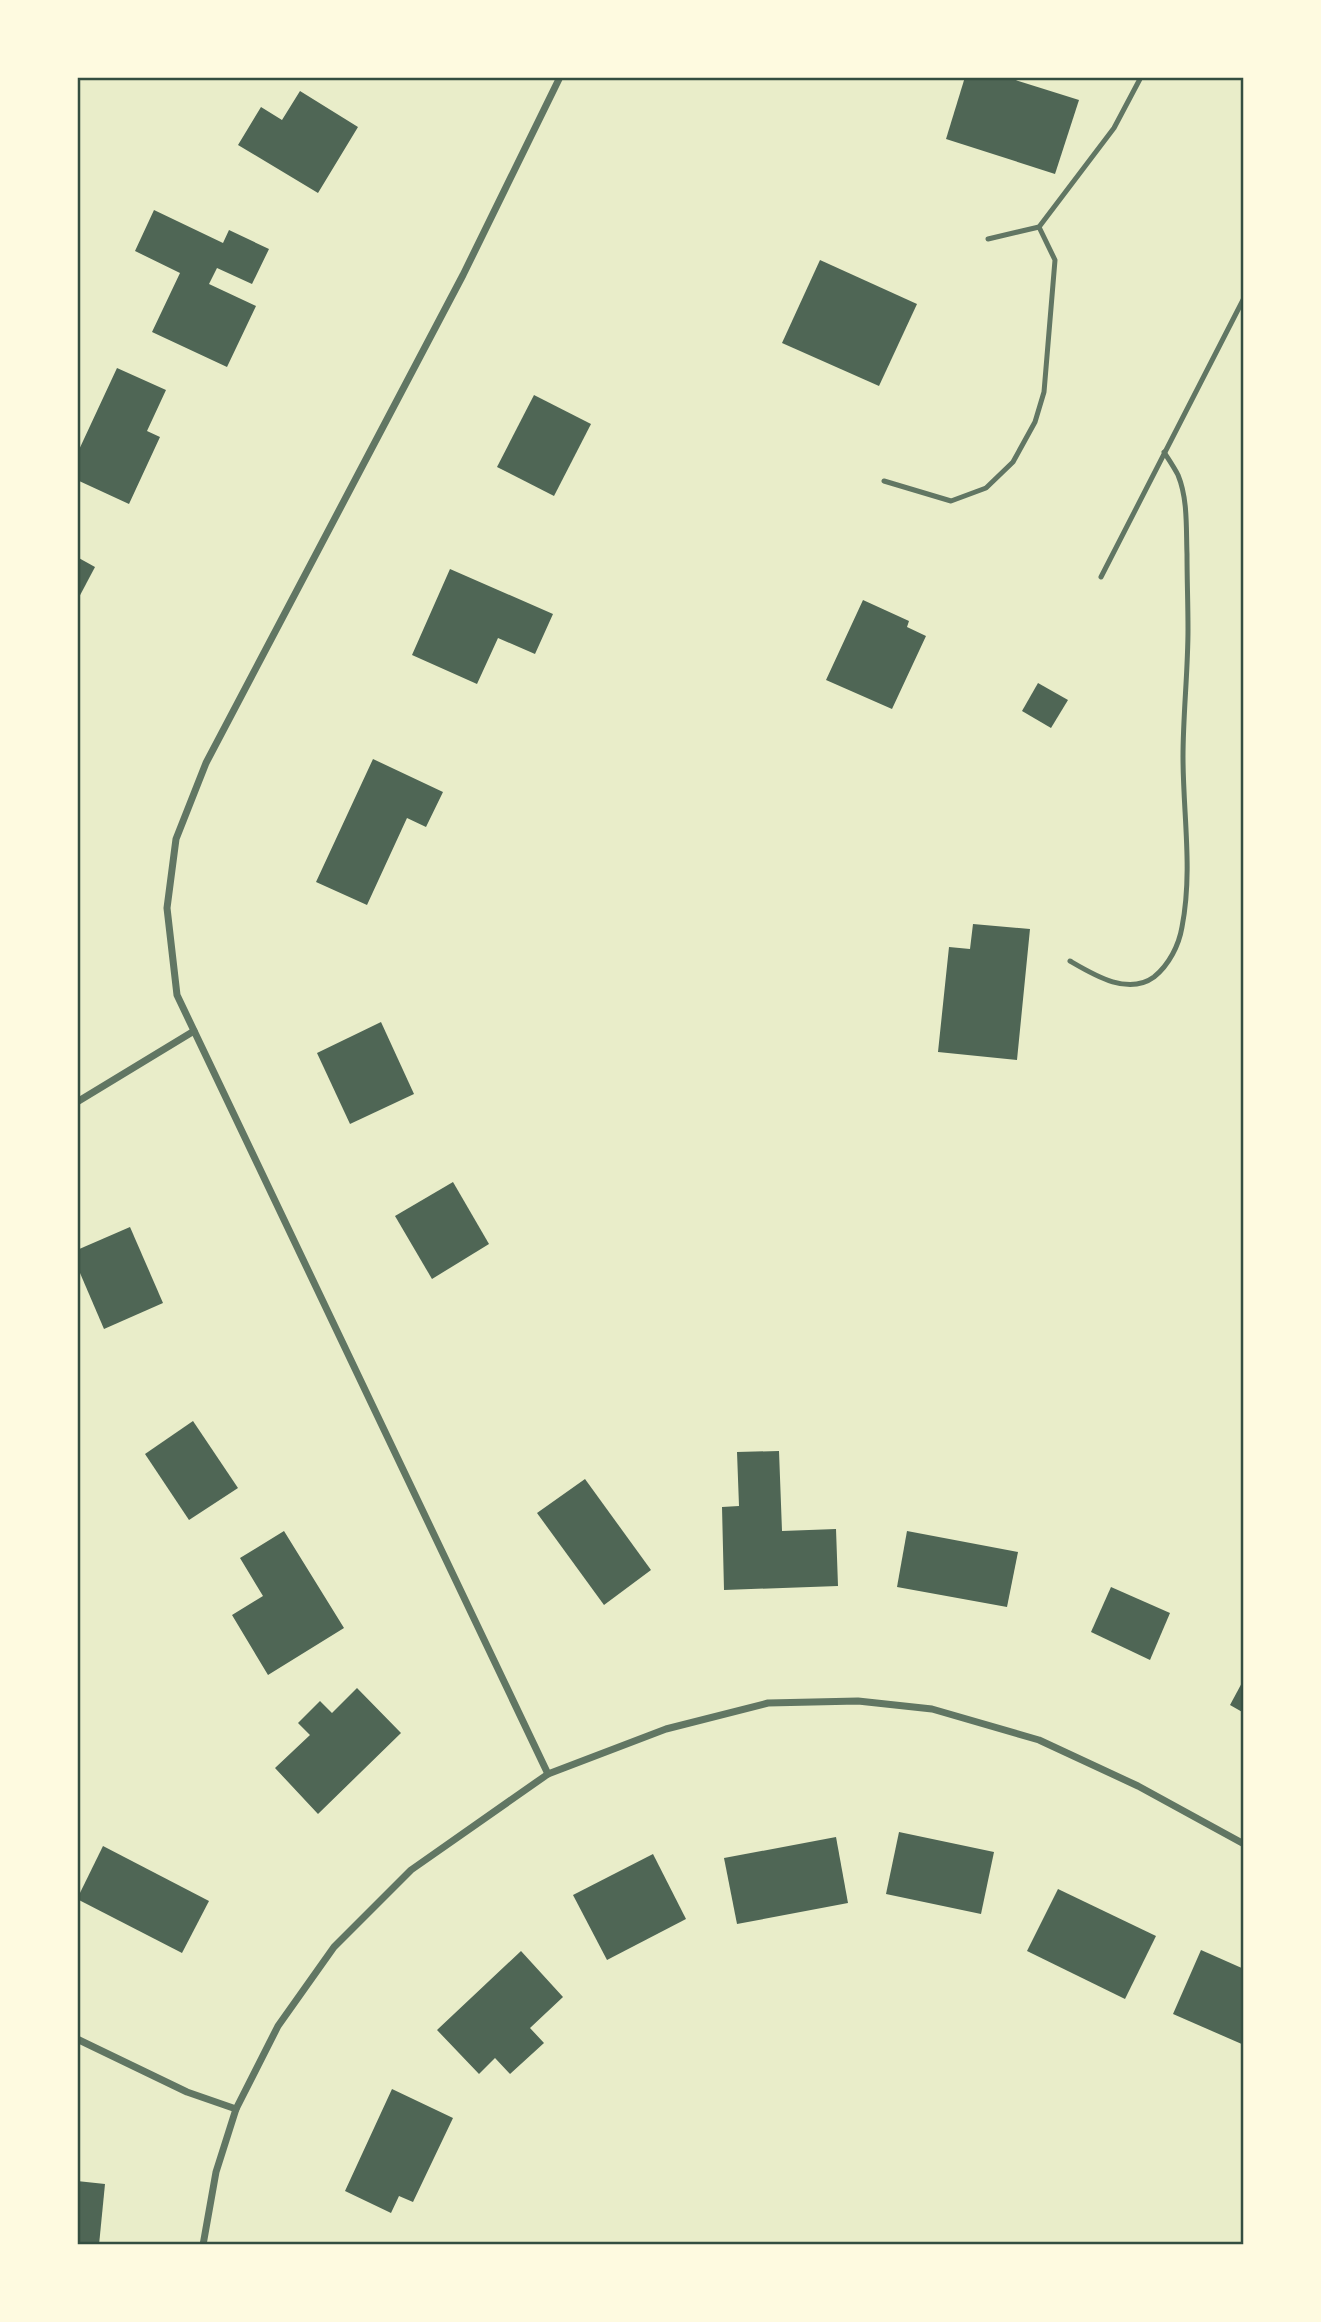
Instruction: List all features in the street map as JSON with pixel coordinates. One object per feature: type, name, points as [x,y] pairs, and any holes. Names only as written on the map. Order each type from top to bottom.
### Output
[{"type":"street","points":[[548,1774],[177,995],[167,908],[176,839],[206,763],[463,275],[560,77]]},
{"type":"street","points":[[77,1102],[194,1031]]},
{"type":"street","points":[[203,2245],[216,2172],[236,2109],[278,2026],[334,1947],[411,1870],[548,1774],[666,1728],[768,1703],[858,1701],[932,1709],[1039,1740],[1138,1786],[1244,1844]]},
{"type":"street","points":[[77,2039],[187,2092],[236,2109]]},
{"type":"lane","points":[[988,239],[1039,227],[1114,128],[1141,77]]},
{"type":"lane","points":[[884,481],[951,501],[986,488],[1013,463],[1035,422],[1044,392],[1055,260],[1039,227]]},
{"type":"lane","points":[[1101,577],[1244,298]]},
{"type":"lane","points":[[1070,961],[1119,984],[1138,984],[1154,976],[1171,958],[1182,930],[1187,895],[1188,848],[1183,799],[1188,630],[1186,533],[1184,501],[1178,476],[1164,452]]},
{"type":"building","points":[[965,77],[1006,77],[1079,100],[1055,174],[946,139]]},
{"type":"building","points":[[300,91],[358,127],[318,193],[238,145],[261,107],[282,120]]},
{"type":"building","points":[[154,210],[223,243],[229,230],[269,249],[252,284],[217,268],[209,284],[256,306],[227,367],[152,332],[180,273],[135,251]]},
{"type":"building","points":[[820,260],[917,304],[879,386],[782,343]]},
{"type":"building","points":[[117,368],[166,390],[147,431],[160,437],[129,504],[77,480],[77,454]]},
{"type":"building","points":[[534,395],[591,424],[554,496],[497,467]]},
{"type":"building","points":[[77,557],[95,567],[77,601]]},
{"type":"building","points":[[450,569],[553,614],[535,654],[498,638],[477,684],[412,655]]},
{"type":"building","points":[[863,600],[909,621],[907,627],[926,636],[892,709],[826,680]]},
{"type":"building","points":[[1038,683],[1068,700],[1051,728],[1022,711]]},
{"type":"building","points":[[373,759],[443,792],[426,827],[407,818],[367,905],[316,882]]},
{"type":"building","points":[[973,924],[1030,929],[1017,1060],[938,1052],[949,947],[970,949]]},
{"type":"building","points":[[381,1022],[414,1094],[350,1124],[317,1053]]},
{"type":"building","points":[[453,1182],[489,1244],[432,1279],[395,1216]]},
{"type":"building","points":[[130,1227],[163,1303],[104,1329],[77,1266],[77,1250]]},
{"type":"building","points":[[193,1421],[238,1488],[189,1520],[145,1454]]},
{"type":"building","points":[[779,1451],[782,1531],[836,1529],[838,1586],[724,1590],[722,1507],[739,1506],[737,1452]]},
{"type":"building","points":[[585,1479],[651,1570],[604,1605],[537,1513]]},
{"type":"building","points":[[284,1531],[344,1628],[268,1675],[232,1615],[263,1596],[240,1558]]},
{"type":"building","points":[[907,1531],[1018,1552],[1007,1607],[897,1587]]},
{"type":"building","points":[[1111,1587],[1170,1613],[1150,1660],[1091,1632]]},
{"type":"building","points":[[1244,1679],[1244,1713],[1230,1705]]},
{"type":"building","points":[[357,1688],[401,1733],[318,1814],[275,1768],[310,1735],[298,1723],[320,1701],[332,1713]]},
{"type":"building","points":[[899,1832],[994,1852],[981,1914],[886,1894]]},
{"type":"building","points":[[836,1837],[848,1903],[737,1924],[724,1858]]},
{"type":"building","points":[[103,1846],[209,1901],[182,1953],[77,1899]]},
{"type":"building","points":[[653,1854],[686,1919],[607,1960],[573,1895]]},
{"type":"building","points":[[1058,1889],[1156,1936],[1125,1999],[1027,1951]]},
{"type":"building","points":[[1201,1950],[1244,1969],[1244,2045],[1173,2014]]},
{"type":"building","points":[[521,1951],[563,1997],[530,2028],[544,2043],[510,2074],[495,2058],[479,2074],[437,2030]]},
{"type":"building","points":[[392,2089],[453,2118],[413,2202],[399,2196],[391,2213],[345,2191]]},
{"type":"building","points":[[77,2181],[105,2184],[99,2245],[77,2245]]}]
